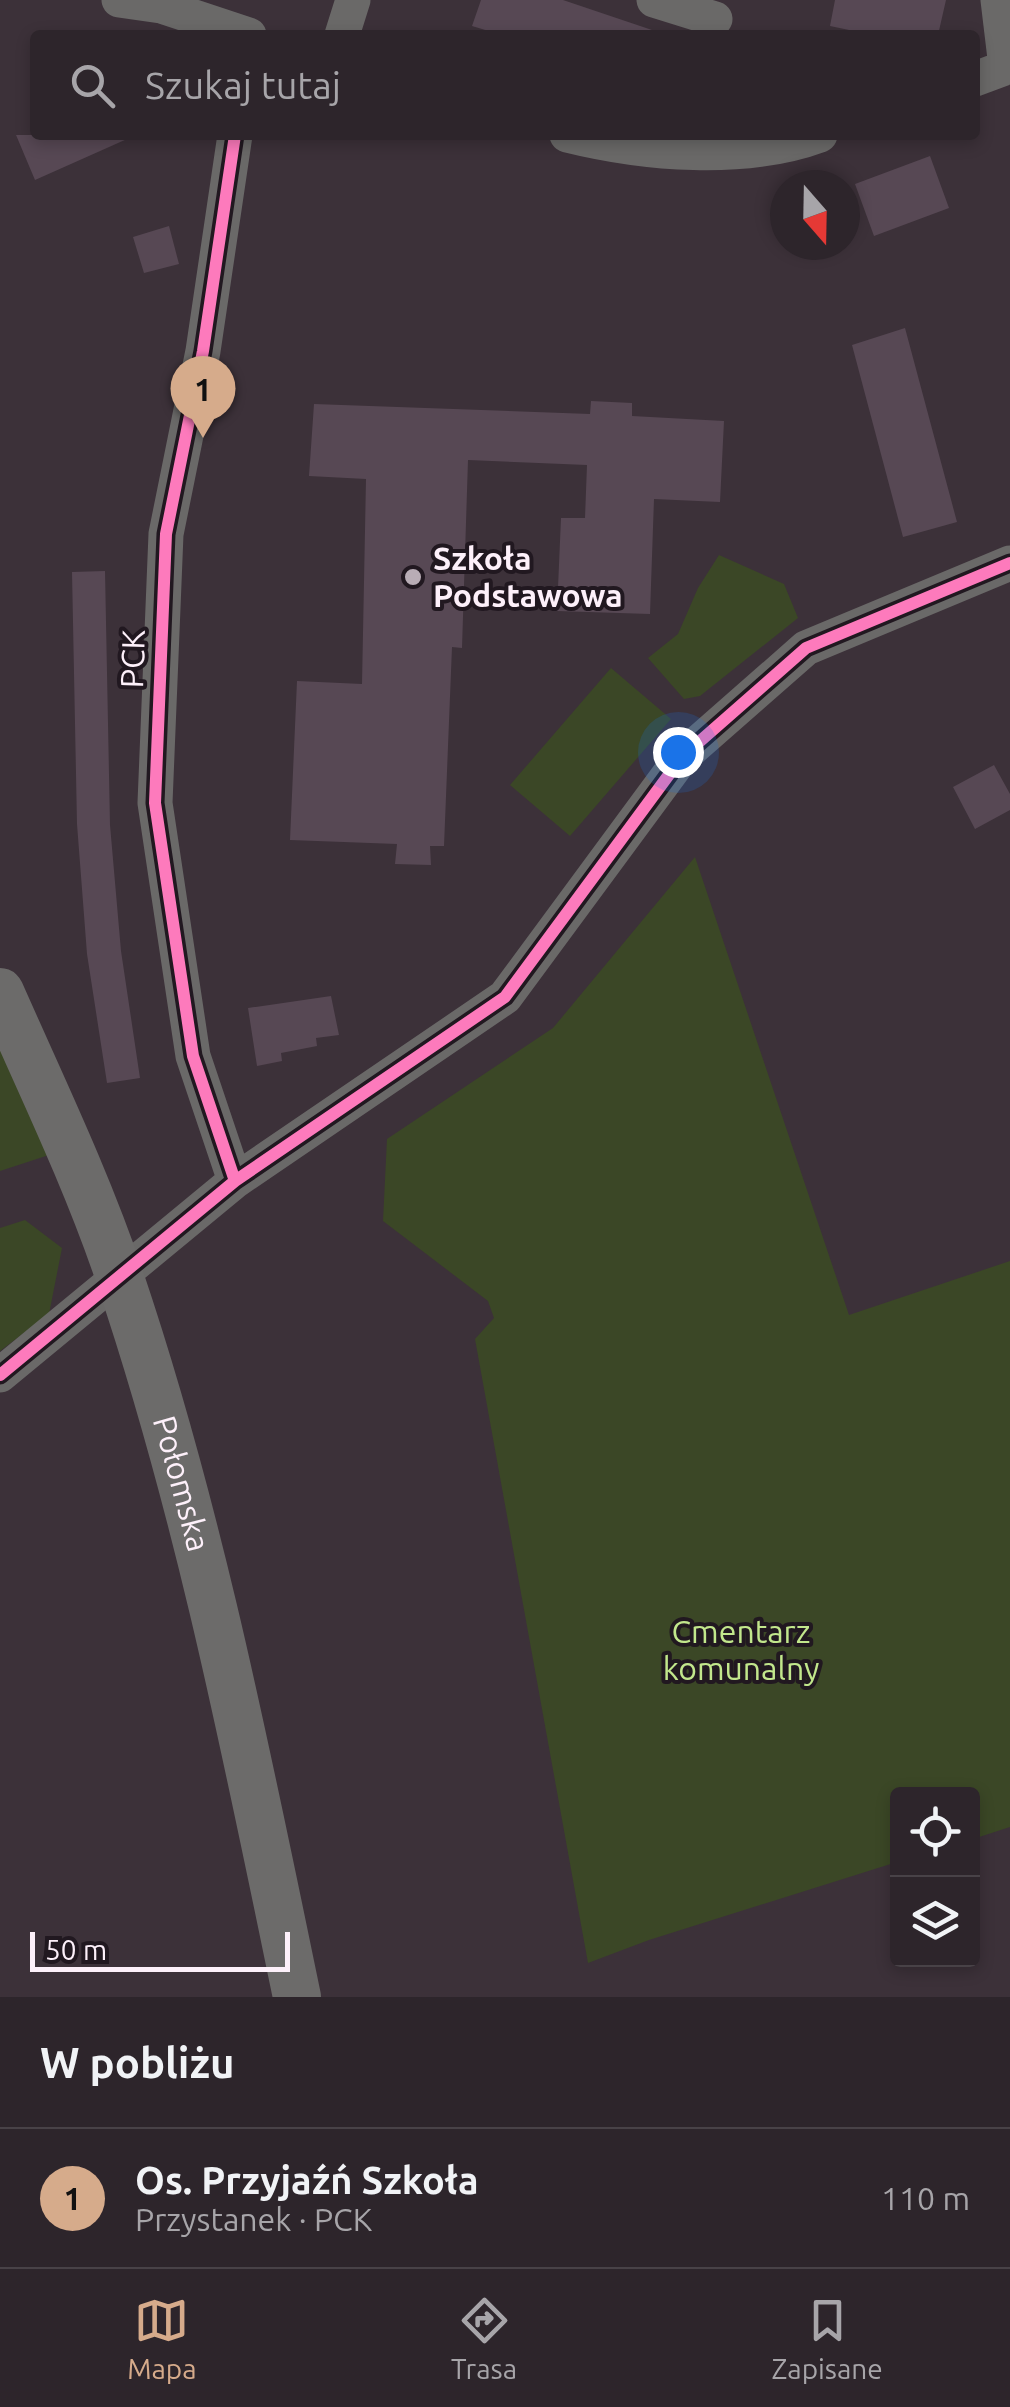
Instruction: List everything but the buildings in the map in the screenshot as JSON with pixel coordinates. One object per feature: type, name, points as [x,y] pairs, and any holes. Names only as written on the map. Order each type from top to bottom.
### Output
[{"type":"street","points":[[344,30],[353,0]]},
{"type":"street","points":[[654,0],[716,18]]},
{"type":"street","points":[[997,71],[998,0]]},
{"type":"street","points":[[135,1],[232,30]]},
{"type":"street","name":"PCK","points":[[234,140],[203,351],[166,534],[155,803],[192,1056],[235,1181]]},
{"type":"street","points":[[587,140],[616,147],[706,143],[746,149],[794,140]]},
{"type":"street","points":[[0,1375],[235,1181],[506,997],[682,757],[806,648],[1010,563]]},
{"type":"street","name":"Połomska","points":[[0,992],[78,1165],[152,1375],[212,1610],[297,1997]]},
{"type":"green space","points":[[719,555],[784,584],[798,618],[700,696],[684,699],[648,658],[678,634],[698,588]]},
{"type":"green space","points":[[611,668],[671,719],[570,836],[510,785]]},
{"type":"green space","name":"Cmentarz komunalny","points":[[695,857],[849,1315],[1010,1261],[1010,1827],[980,1837],[980,1787],[890,1787],[890,1864],[588,1963],[475,1339],[494,1318],[488,1301],[383,1221],[387,1139],[553,1028]]},
{"type":"green space","points":[[0,1041],[49,1155],[0,1171]]},
{"type":"green space","points":[[25,1220],[62,1248],[49,1314],[0,1351],[0,1228]]},
{"type":"cycle path","points":[[234,140],[203,351],[166,534],[155,803],[193,1056],[235,1181]]},
{"type":"cycle path","points":[[0,1375],[235,1181],[505,997],[682,757],[806,648],[1010,563]]},
{"type":"place","name":"Os. Przyjaźń Szkoła","points":[[203,438]]},
{"type":"place","name":"Szkoła Podstawowa","points":[[413,577]]}]
